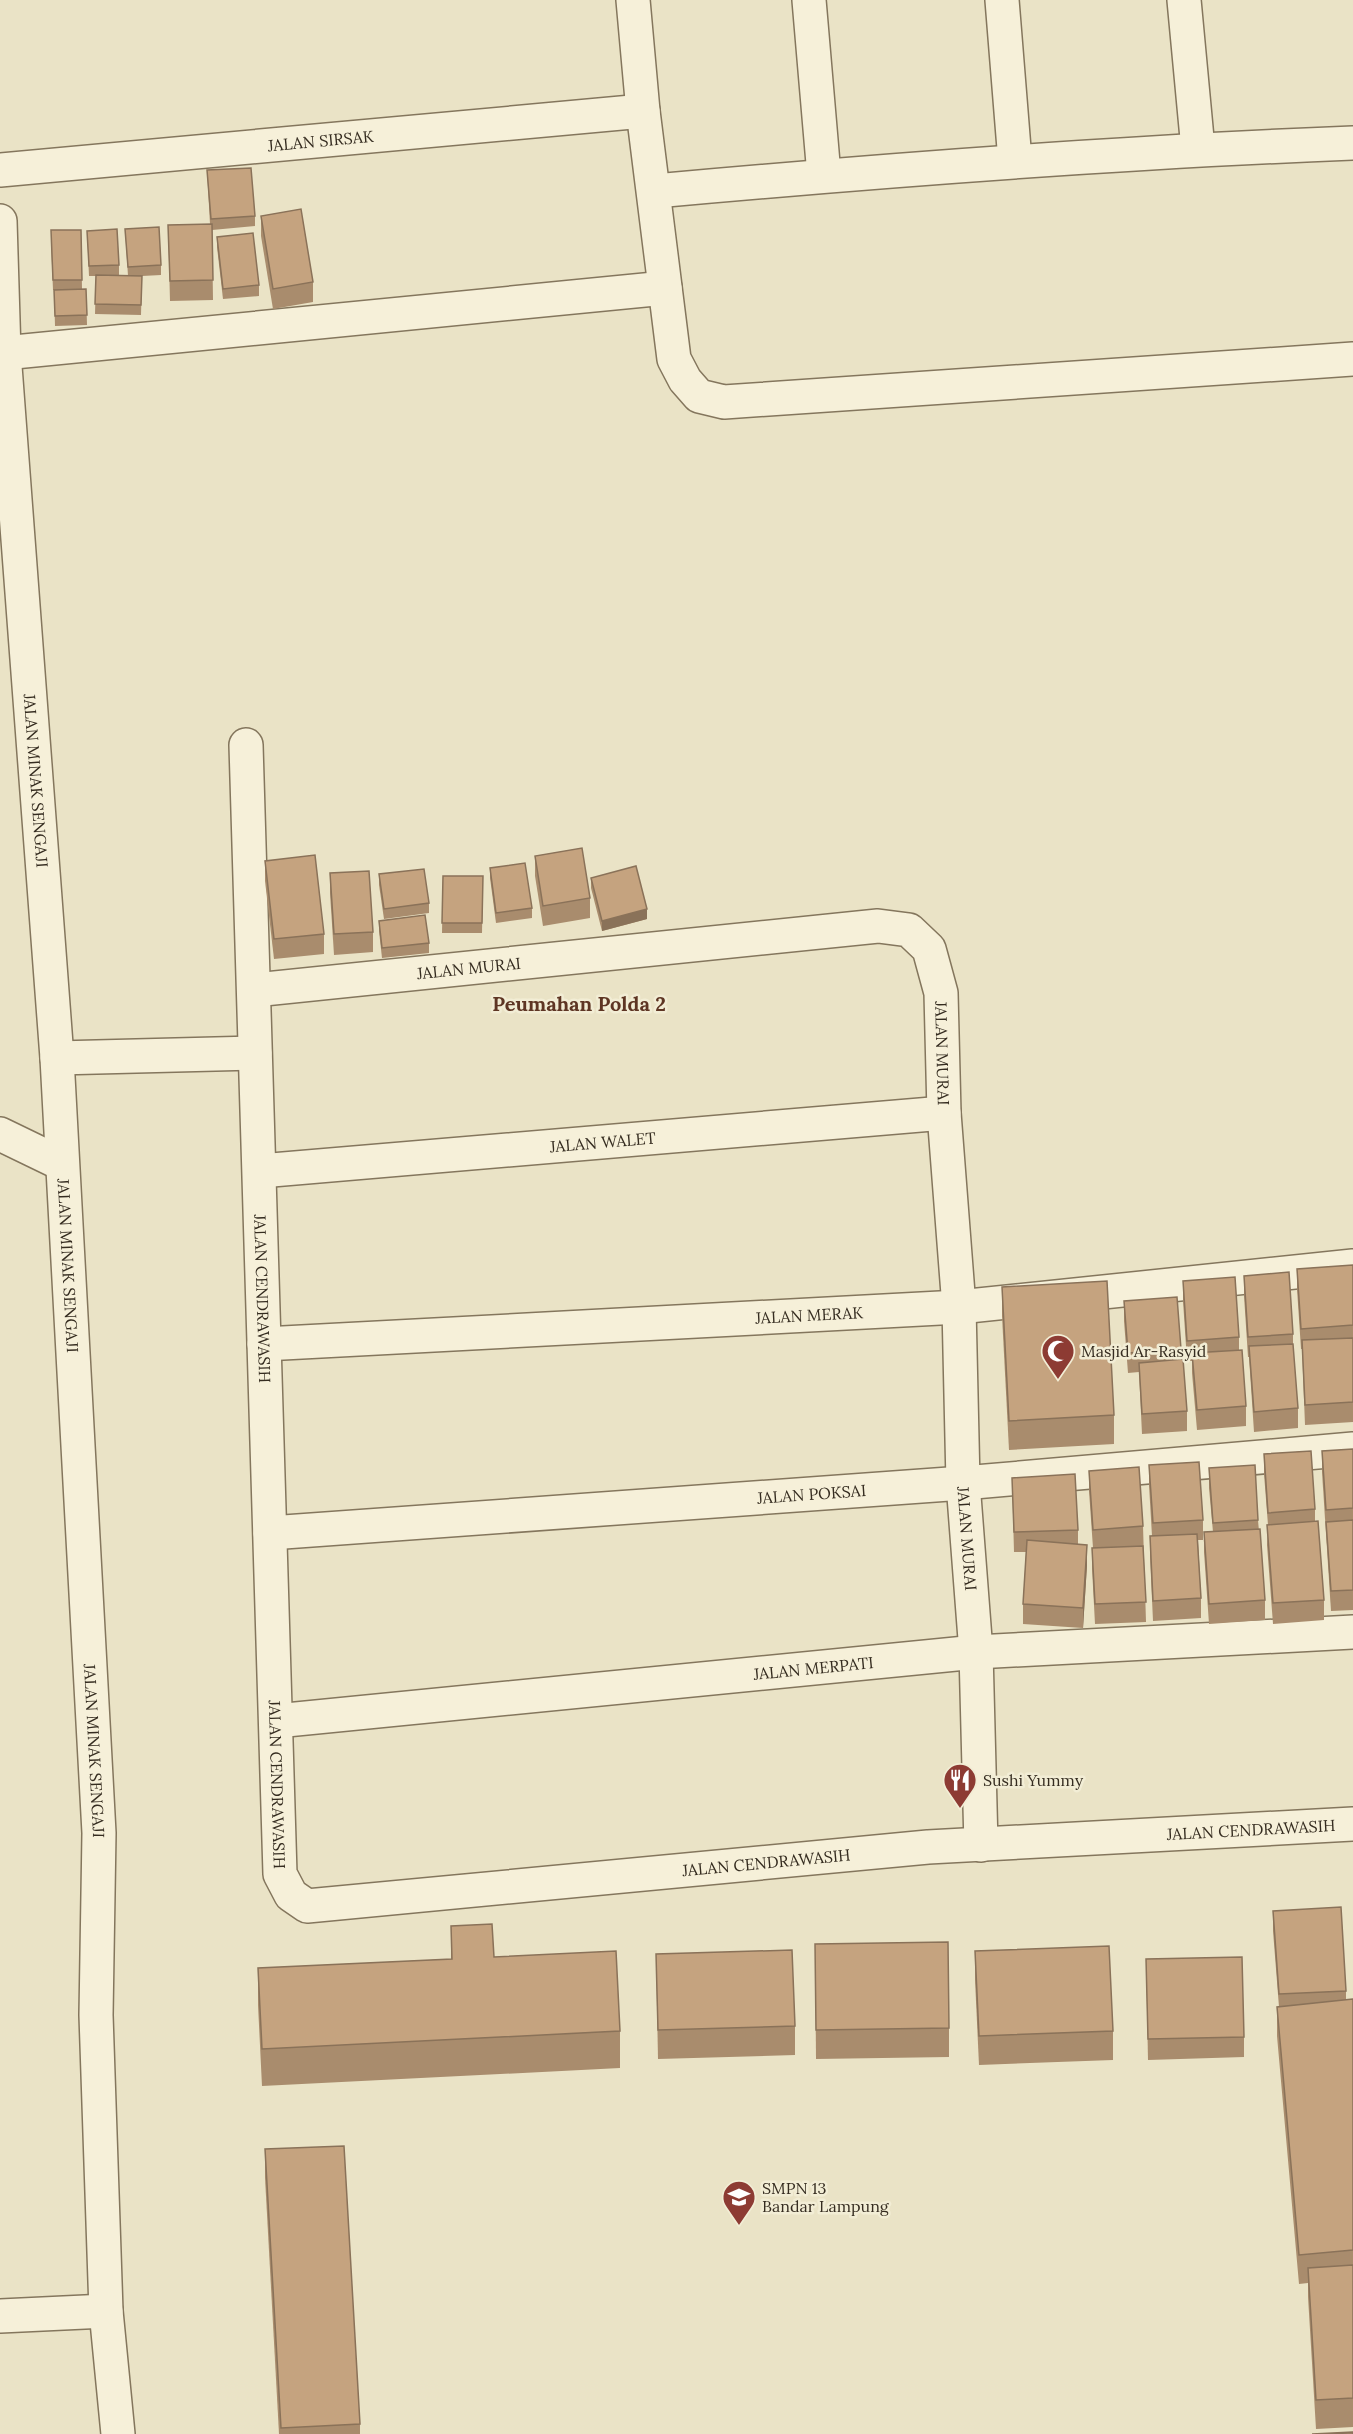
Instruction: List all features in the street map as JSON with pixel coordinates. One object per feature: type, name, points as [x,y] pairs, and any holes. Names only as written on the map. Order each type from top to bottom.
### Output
[{"type":"street","points":[[633,0],[643,111],[655,191],[674,359],[685,380],[699,396],[724,402],[1353,359]]},
{"type":"street","points":[[809,0],[824,176]]},
{"type":"street","points":[[1002,0],[1015,161]]},
{"type":"street","points":[[1184,0],[1198,149]]},
{"type":"street","name":"JALAN SIRSAK","points":[[0,170],[643,111]]},
{"type":"street","points":[[655,191],[1015,161],[1198,149],[1353,143]]},
{"type":"street","name":"JALAN MINAK SENGAJI","points":[[0,221],[4,353],[57,1058],[99,1833],[96,2015],[106,2311],[118,2434]]},
{"type":"street","points":[[4,353],[665,288]]},
{"type":"street","name":"JALAN CENDRAWASIH","points":[[246,745],[280,1874],[291,1895],[307,1906],[928,1847],[1353,1824]]},
{"type":"street","name":"JALAN MURAI","points":[[254,990],[878,926],[909,930],[929,950],[941,993],[944,1113],[959,1307],[963,1484],[976,1652],[981,1845]]},
{"type":"street","points":[[57,1058],[255,1053]]},
{"type":"street","name":"JALAN WALET","points":[[260,1171],[944,1113]]},
{"type":"street","points":[[0,1134],[62,1164]]},
{"type":"street","name":"JALAN MERAK","points":[[264,1344],[959,1307],[1353,1266]]},
{"type":"street","name":"JALAN POKSAI","points":[[270,1533],[963,1484],[1353,1449]]},
{"type":"street","name":"JALAN MERPATI","points":[[276,1721],[976,1652],[1353,1632]]},
{"type":"street","points":[[0,2316],[106,2311]]},
{"type":"building","points":[[251,168],[255,216],[211,219],[207,170]]},
{"type":"building","points":[[301,209],[313,282],[273,289],[261,216]]},
{"type":"building","points":[[212,224],[213,280],[170,281],[168,225]]},
{"type":"building","points":[[159,227],[161,265],[128,267],[125,229]]},
{"type":"building","points":[[117,229],[119,265],[89,266],[87,231]]},
{"type":"building","points":[[51,230],[81,230],[82,280],[53,280]]},
{"type":"building","points":[[253,233],[259,285],[223,289],[217,237]]},
{"type":"building","points":[[96,275],[142,276],[141,305],[95,304]]},
{"type":"building","points":[[86,289],[87,315],[55,316],[54,290]]},
{"type":"building","points":[[582,848],[590,898],[543,906],[535,856]]},
{"type":"building","points":[[315,855],[324,934],[274,939],[265,861]]},
{"type":"building","points":[[525,863],[532,908],[496,913],[490,868]]},
{"type":"building","points":[[636,866],[647,909],[602,921],[591,878]]},
{"type":"building","points":[[424,869],[429,903],[384,909],[379,874]]},
{"type":"building","points":[[369,871],[373,932],[334,934],[330,873]]},
{"type":"building","points":[[443,876],[483,876],[482,923],[442,923]]},
{"type":"building","points":[[425,915],[429,943],[382,948],[379,921]]},
{"type":"building","points":[[1353,1265],[1353,1325],[1301,1329],[1297,1269]]},
{"type":"building","points":[[1289,1272],[1293,1334],[1248,1337],[1244,1276]]},
{"type":"building","points":[[1235,1277],[1239,1337],[1187,1341],[1183,1281]]},
{"type":"building","name":"Masjid Ar-Rasyid","points":[[1107,1281],[1114,1415],[1009,1421],[1002,1287]]},
{"type":"building","points":[[1177,1297],[1181,1349],[1128,1353],[1124,1301]]},
{"type":"building","points":[[1353,1338],[1353,1402],[1305,1405],[1302,1340]]},
{"type":"building","points":[[1293,1344],[1298,1408],[1254,1412],[1249,1346]]},
{"type":"building","points":[[1242,1350],[1246,1406],[1197,1410],[1192,1353]]},
{"type":"building","points":[[1183,1359],[1187,1411],[1142,1414],[1139,1363]]},
{"type":"building","points":[[1353,1449],[1353,1508],[1326,1510],[1322,1451]]},
{"type":"building","points":[[1311,1451],[1315,1509],[1268,1513],[1264,1454]]},
{"type":"building","points":[[1199,1462],[1203,1520],[1153,1523],[1149,1465]]},
{"type":"building","points":[[1255,1465],[1258,1520],[1213,1523],[1209,1468]]},
{"type":"building","points":[[1139,1467],[1143,1526],[1093,1530],[1089,1471]]},
{"type":"building","points":[[1075,1474],[1078,1530],[1014,1532],[1012,1478]]},
{"type":"building","points":[[1353,1520],[1353,1590],[1331,1591],[1326,1522]]},
{"type":"building","points":[[1318,1521],[1324,1600],[1273,1603],[1267,1525]]},
{"type":"building","points":[[1260,1529],[1265,1600],[1209,1604],[1204,1532]]},
{"type":"building","points":[[1197,1534],[1201,1598],[1153,1601],[1150,1536]]},
{"type":"building","points":[[1027,1540],[1087,1545],[1083,1608],[1023,1604]]},
{"type":"building","points":[[1143,1546],[1146,1602],[1095,1604],[1092,1548]]},
{"type":"building","points":[[1341,1907],[1346,1991],[1279,1994],[1273,1911]]},
{"type":"building","points":[[492,1924],[494,1957],[616,1951],[620,2031],[262,2049],[258,1968],[452,1959],[451,1926]]},
{"type":"building","points":[[948,1942],[949,2028],[816,2030],[815,1944]]},
{"type":"building","points":[[1109,1946],[1113,2031],[979,2036],[975,1951]]},
{"type":"building","points":[[792,1950],[795,2026],[658,2030],[656,1954]]},
{"type":"building","points":[[1242,1957],[1244,2037],[1148,2039],[1146,1959]]},
{"type":"building","points":[[1353,1999],[1353,2250],[1299,2255],[1277,2007]]},
{"type":"building","points":[[344,2146],[360,2424],[281,2428],[265,2149]]},
{"type":"building","points":[[1353,2265],[1353,2398],[1316,2400],[1308,2268]]},
{"type":"building","points":[[1353,2432],[1353,2434],[1312,2434]]},
{"type":"place","name":"Masjid Ar-Rasyid","points":[[1058,1380]]},
{"type":"place","name":"Sushi Yummy","points":[[960,1809]]},
{"type":"place","name":"SMPN 13 Bandar Lampung","points":[[739,2226]]},
{"type":"district","name":"Peumahan Polda 2","points":[[579,1004]]}]
